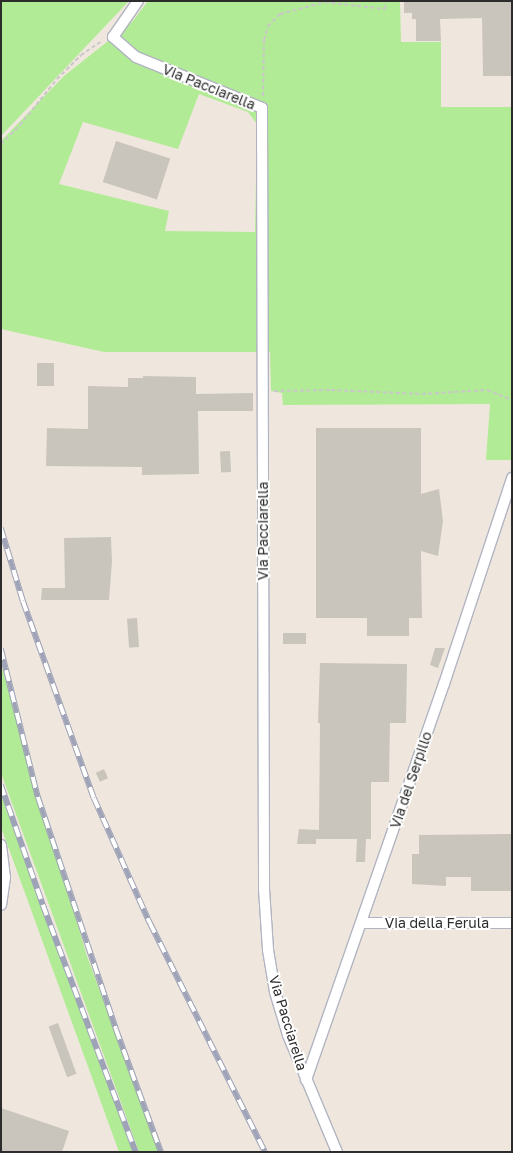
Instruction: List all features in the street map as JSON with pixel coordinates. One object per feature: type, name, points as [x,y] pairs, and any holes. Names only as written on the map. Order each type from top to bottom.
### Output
[{"type":"street","points":[[113,37],[138,1]]},
{"type":"street","name":"Via Pacciarella","points":[[113,37],[136,57],[262,108],[264,890],[268,950],[275,992],[306,1080],[336,1152]]},
{"type":"street","name":"Via del Serpillo","points":[[306,1080],[444,684],[512,478]]},
{"type":"street","points":[[1,845],[5,877],[1,904]]},
{"type":"street","name":"Via della Ferula","points":[[362,923],[512,923]]},
{"type":"path","points":[[262,108],[265,77],[264,40],[268,26],[280,14],[326,2],[385,9],[386,1]]},
{"type":"path","points":[[1,144],[20,125],[57,79],[81,55],[113,37]]},
{"type":"path","points":[[262,392],[331,390],[422,394],[487,390],[512,400]]},
{"type":"green space","points":[[1,1],[129,1],[1,136]]},
{"type":"green space","points":[[148,1],[400,1],[401,42],[441,42],[441,107],[512,107],[512,460],[486,460],[490,404],[283,405],[282,393],[271,391],[270,352],[104,352],[1,329],[1,141],[64,76],[132,22]],"holes":[[[199,94],[248,112],[257,124],[255,232],[165,231],[169,211],[59,184],[83,122],[178,149]]]},
{"type":"green space","points":[[1,664],[87,956],[160,1152],[139,1152],[1,773]]},
{"type":"green space","points":[[1,788],[134,1152],[119,1152],[1,827]]},
{"type":"building","points":[[404,1],[512,1],[512,76],[483,76],[482,18],[440,19],[441,41],[416,41],[416,19],[412,19],[412,13],[404,13]]},
{"type":"building","points":[[116,141],[170,159],[157,200],[103,182]]},
{"type":"building","points":[[37,363],[54,363],[54,386],[37,386]]},
{"type":"building","points":[[143,376],[196,377],[196,394],[253,393],[253,411],[198,411],[199,474],[142,475],[142,467],[46,466],[47,428],[88,429],[88,386],[128,387],[128,378],[143,378]]},
{"type":"building","points":[[316,428],[421,428],[421,494],[439,489],[443,521],[438,556],[421,551],[422,618],[409,618],[409,636],[367,636],[367,618],[316,618]]},
{"type":"building","points":[[230,451],[231,472],[221,472],[220,452]]},
{"type":"building","points":[[111,537],[112,562],[109,600],[41,600],[42,588],[65,588],[64,538]]},
{"type":"building","points":[[137,618],[139,647],[129,648],[127,619]]},
{"type":"building","points":[[283,633],[306,633],[306,644],[283,644]]},
{"type":"building","points":[[435,648],[445,648],[438,668],[430,665]]},
{"type":"building","points":[[320,663],[407,664],[406,723],[390,723],[389,782],[371,782],[371,839],[366,839],[365,862],[356,862],[357,839],[316,839],[316,844],[297,844],[299,829],[319,830],[320,723],[318,723]]},
{"type":"building","points":[[104,769],[108,778],[100,782],[96,773]]},
{"type":"building","points":[[512,834],[512,891],[471,891],[471,877],[446,877],[446,886],[412,884],[412,854],[419,854],[419,835]]},
{"type":"building","points":[[58,1023],[76,1074],[67,1077],[49,1026]]},
{"type":"building","points":[[1,1108],[69,1131],[62,1152],[1,1152]]},
{"type":"railway","points":[[1,528],[23,601],[94,798],[150,923],[265,1152]]},
{"type":"railway","points":[[1,649],[38,797],[116,1029],[161,1152]]},
{"type":"railway","points":[[1,785],[43,905],[136,1152]]}]
